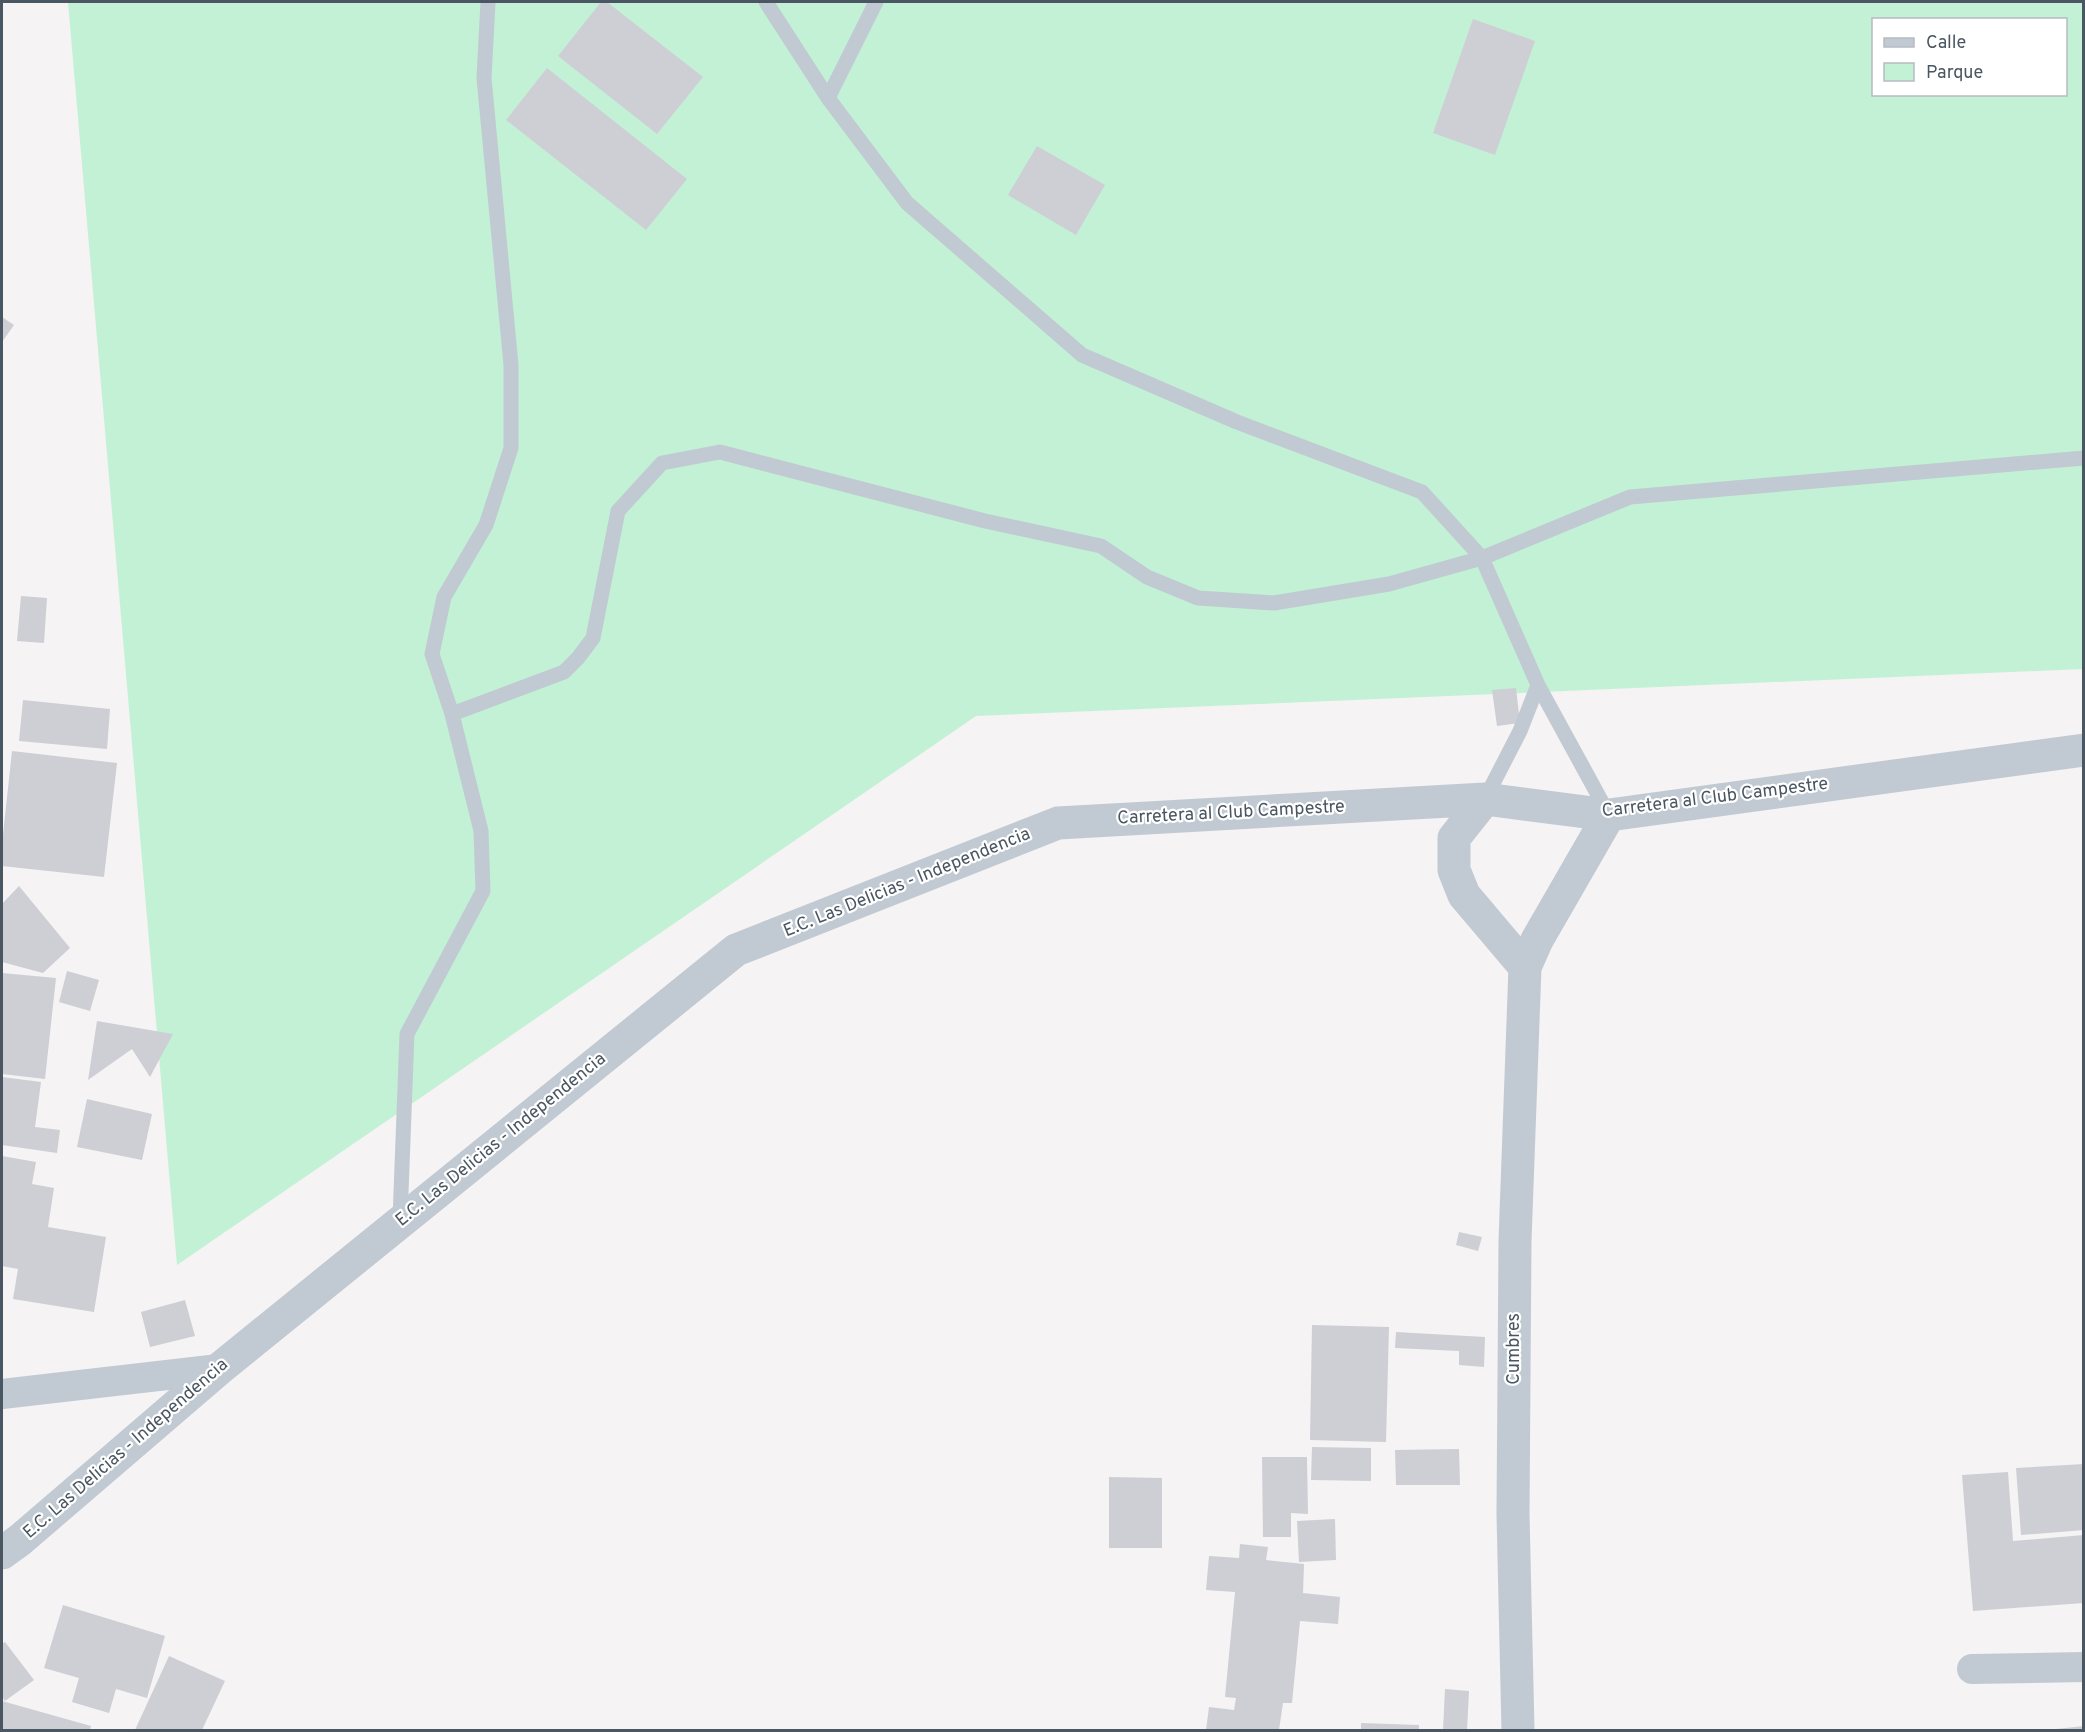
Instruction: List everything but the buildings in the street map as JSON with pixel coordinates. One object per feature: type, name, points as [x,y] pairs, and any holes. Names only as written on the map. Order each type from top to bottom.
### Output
[{"type":"street","name":"Carretera al Club Campestre","points":[[1058,823],[1485,799],[1609,815],[2084,750]]},
{"type":"street","points":[[1485,799],[1454,838],[1454,870],[1464,896],[1525,967]]},
{"type":"street","name":"Cumbres","points":[[1518,1731],[1513,1514],[1515,1241],[1525,967],[1537,940],[1609,815]]},
{"type":"street","name":"E.C. Las Delicias - Independencia","points":[[2,1553],[219,1369],[736,950],[1058,823]]},
{"type":"street","points":[[2,1394],[219,1369]]},
{"type":"street","points":[[1972,1669],[2084,1667]]},
{"type":"lane","points":[[400,1222],[406,1034],[483,891],[481,831],[452,714],[432,654],[444,597],[486,525],[511,448],[511,365],[484,78],[488,2]]},
{"type":"lane","points":[[766,2],[828,98],[907,203],[1082,355],[1237,422],[1422,492],[1482,558],[1538,685],[1609,815]]},
{"type":"lane","points":[[828,98],[876,2]]},
{"type":"lane","points":[[452,714],[564,672],[593,638],[618,511],[662,463],[720,452],[985,521],[1101,546],[1147,577],[1198,598],[1275,603],[1389,584],[1482,558],[1630,497],[2084,458]]},
{"type":"lane","points":[[1485,799],[1520,731],[1538,685]]},
{"type":"green space","points":[[68,2],[2083,2],[2083,669],[976,716],[177,1265]]}]
